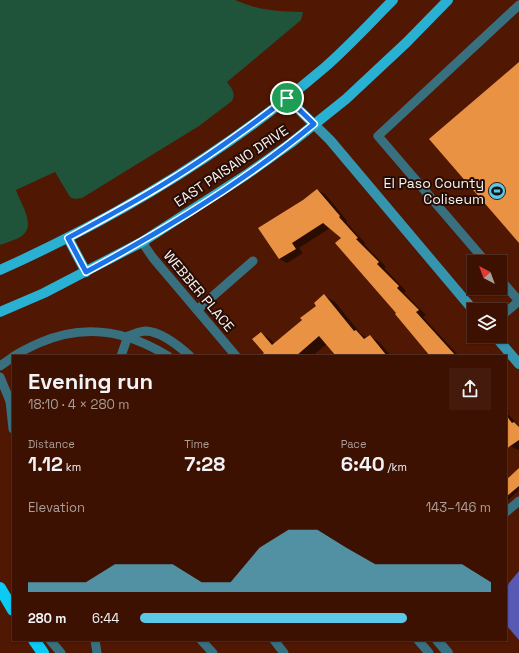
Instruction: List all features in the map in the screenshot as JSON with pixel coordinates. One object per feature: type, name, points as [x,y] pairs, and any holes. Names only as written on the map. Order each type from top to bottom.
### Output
[{"type":"highway","points":[[0,586],[12,608]]},
{"type":"highway","points":[[35,641],[43,653]]},
{"type":"main road","name":"EAST PAISANO DRIVE","points":[[0,270],[68,238],[116,212],[167,182],[252,125],[324,68],[393,0]]},
{"type":"main road","name":"EAST PAISANO DRIVE","points":[[0,312],[44,293],[142,242],[246,175],[291,143],[374,74],[448,0]]},
{"type":"main road","points":[[68,238],[86,272]]},
{"type":"street","points":[[287,98],[330,140],[467,303]]},
{"type":"street","points":[[501,343],[519,364]]},
{"type":"street","points":[[438,641],[448,653]]},
{"type":"lane","points":[[480,255],[378,136],[519,5]]},
{"type":"lane","name":"WEBBER PLACE","points":[[142,242],[153,258],[235,355]]},
{"type":"lane","points":[[197,310],[253,261]]},
{"type":"lane","points":[[507,287],[519,301],[507,311]]},
{"type":"lane","points":[[15,355],[53,337],[80,331],[107,332],[128,336],[155,348],[166,355]]},
{"type":"lane","points":[[121,355],[128,336],[146,331],[172,342],[189,355]]},
{"type":"lane","points":[[0,366],[12,357]]},
{"type":"lane","points":[[0,377],[11,403],[12,416]]},
{"type":"lane","points":[[507,511],[519,501]]},
{"type":"lane","points":[[0,586],[12,598]]},
{"type":"lane","points":[[51,641],[61,653]]},
{"type":"lane","points":[[95,641],[97,653]]},
{"type":"lane","points":[[202,641],[213,653]]},
{"type":"lane","points":[[275,641],[284,653]]},
{"type":"lane","points":[[419,641],[429,653]]},
{"type":"green space","points":[[0,0],[235,0],[268,10],[303,12],[301,20],[227,82],[232,89],[232,101],[199,126],[82,198],[75,199],[70,197],[55,172],[16,190],[28,220],[27,231],[18,238],[0,245]]},
{"type":"shaded area","points":[[519,571],[519,640],[507,626],[507,588],[509,583]]},
{"type":"building","name":"El Paso County Coliseum","points":[[519,62],[519,243],[429,139]]},
{"type":"building","points":[[317,189],[358,238],[356,239],[379,262],[377,264],[399,286],[397,288],[419,310],[416,312],[455,355],[429,355],[395,314],[396,313],[335,243],[341,238],[323,223],[292,243],[296,249],[279,259],[258,228],[303,200]]},
{"type":"building","points":[[324,294],[354,331],[356,330],[364,339],[370,335],[386,355],[335,355],[319,336],[297,355],[261,355],[264,353],[252,339],[261,332],[272,345],[302,320],[300,318],[316,306],[314,303]]},
{"type":"building","points":[[507,416],[512,423],[514,422],[519,427],[519,440],[507,448]]},
{"type":"building","points":[[519,468],[519,486],[507,496],[507,479]]},
{"type":"place","name":"El Paso County Coliseum","points":[[497,191]]},
{"type":"route","points":[[287,98],[314,124],[291,143],[246,175],[142,242],[86,272],[68,238],[167,182],[252,125],[287,98]]}]
